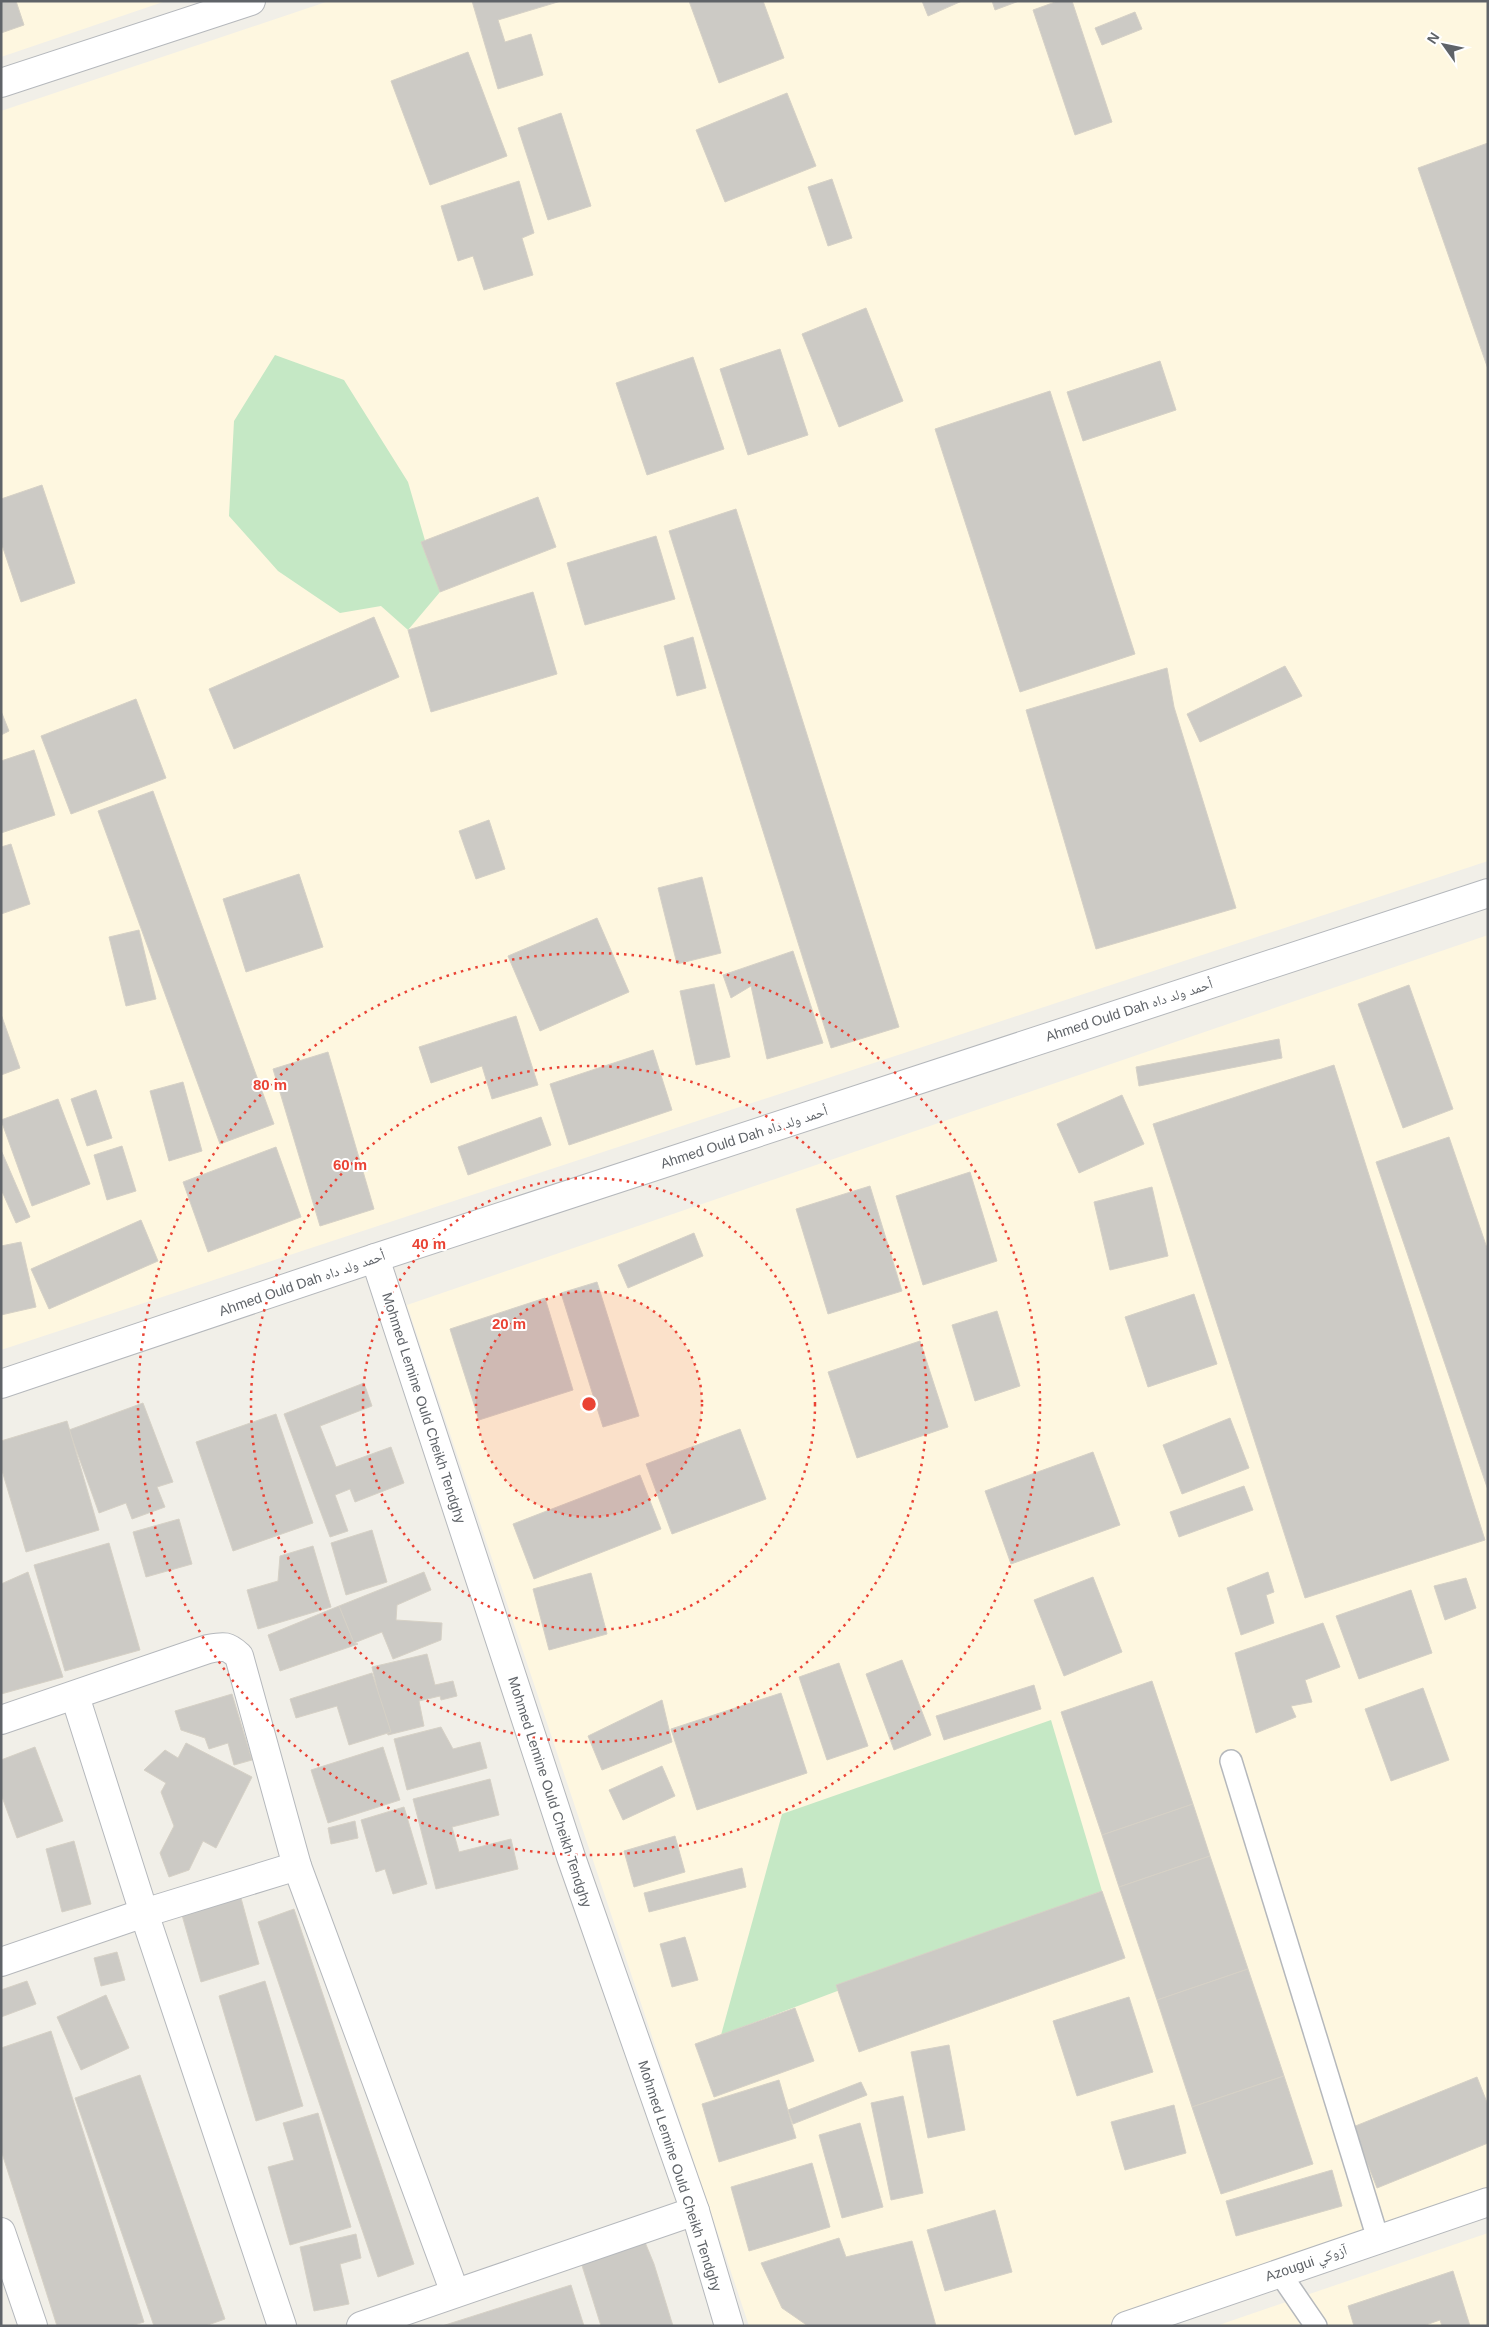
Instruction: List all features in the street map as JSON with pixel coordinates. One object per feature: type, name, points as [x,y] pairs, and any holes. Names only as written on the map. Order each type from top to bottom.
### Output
[{"type":"street","points":[[1,83],[251,1]]},
{"type":"street","name":"Ahmed Ould Dah أحمد ولد داه","points":[[1,1384],[375,1258],[1488,893]]},
{"type":"street","name":"Mohmed Lemine Ould Cheikh Tendghy","points":[[375,1258],[571,1857],[695,2211],[729,2326]]},
{"type":"street","points":[[1,1720],[208,1649],[221,1646],[230,1647],[239,1656],[297,1866],[455,2293]]},
{"type":"street","points":[[75,1696],[144,1913],[282,2326]]},
{"type":"street","points":[[1,1962],[144,1913],[297,1866]]},
{"type":"street","name":"Azougui آزوكي","points":[[1126,2326],[1279,2272],[1488,2202]]},
{"type":"street","points":[[361,2326],[695,2211]]},
{"type":"street","points":[[1,2232],[33,2326]]},
{"type":"lane","points":[[1231,1761],[1378,2239]]},
{"type":"lane","points":[[1279,2272],[1316,2326]]},
{"type":"shaded area","points":[[1,1],[166,1],[1,57]]},
{"type":"shaded area","points":[[329,1],[1488,1],[1488,861],[1,1350],[1,111]]},
{"type":"shaded area","points":[[1488,935],[1488,2206],[1125,2326],[749,2326],[407,1305]]},
{"type":"shaded area","points":[[1488,2233],[1488,2326],[1216,2326]]},
{"type":"green space","points":[[275,355],[344,380],[408,482],[440,592],[408,630],[381,606],[340,613],[278,571],[229,516],[234,421]]},
{"type":"green space","points":[[1051,1720],[1102,1891],[721,2035],[782,1814]]},
{"type":"building","points":[[1,1],[16,1],[24,25],[1,33]]},
{"type":"building","points":[[472,1],[561,1],[498,20],[505,42],[531,34],[543,75],[498,89]]},
{"type":"building","points":[[689,1],[763,1],[784,58],[719,83]]},
{"type":"building","points":[[922,1],[962,1],[928,16]]},
{"type":"building","points":[[992,1],[1019,1],[995,10]]},
{"type":"building","points":[[1058,1],[1072,1],[1112,122],[1075,135],[1033,10]]},
{"type":"building","points":[[1135,12],[1142,29],[1102,45],[1095,28]]},
{"type":"building","points":[[468,52],[507,156],[430,185],[391,81]]},
{"type":"building","points":[[787,93],[816,166],[725,202],[696,130]]},
{"type":"building","points":[[561,113],[591,206],[548,220],[518,128]]},
{"type":"building","points":[[1488,143],[1488,369],[1418,168]]},
{"type":"building","points":[[832,179],[852,238],[828,246],[808,187]]},
{"type":"building","points":[[519,181],[534,233],[522,238],[533,275],[484,290],[473,256],[458,261],[441,206]]},
{"type":"building","points":[[866,308],[903,401],[839,427],[802,334]]},
{"type":"building","points":[[780,349],[808,435],[748,455],[720,369]]},
{"type":"building","points":[[693,357],[724,449],[647,475],[616,383]]},
{"type":"building","points":[[1160,361],[1176,410],[1083,441],[1067,392]]},
{"type":"building","points":[[1050,391],[1135,654],[1020,692],[935,429]]},
{"type":"building","points":[[42,485],[75,583],[21,602],[1,542],[1,499]]},
{"type":"building","points":[[538,497],[556,547],[440,592],[421,542]]},
{"type":"building","points":[[736,509],[899,1027],[831,1048],[669,531]]},
{"type":"building","points":[[656,536],[675,599],[585,625],[567,563]]},
{"type":"building","points":[[533,592],[557,674],[431,712],[408,630]]},
{"type":"building","points":[[374,617],[399,677],[234,749],[209,689]]},
{"type":"building","points":[[693,637],[706,688],[677,696],[664,646]]},
{"type":"building","points":[[1285,666],[1302,696],[1200,742],[1187,714]]},
{"type":"building","points":[[1167,668],[1174,707],[1236,908],[1096,949],[1026,710]]},
{"type":"building","points":[[136,699],[166,778],[71,814],[41,736]]},
{"type":"building","points":[[1,711],[9,731],[1,735]]},
{"type":"building","points":[[34,750],[55,815],[1,833],[1,761]]},
{"type":"building","points":[[153,791],[274,1124],[220,1144],[98,811]]},
{"type":"building","points":[[489,820],[505,869],[476,879],[459,831]]},
{"type":"building","points":[[11,844],[30,904],[1,914],[1,847]]},
{"type":"building","points":[[299,874],[323,947],[246,972],[223,899]]},
{"type":"building","points":[[702,877],[721,953],[677,964],[658,888]]},
{"type":"building","points":[[597,918],[629,992],[540,1031],[508,956]]},
{"type":"building","points":[[139,930],[156,999],[126,1006],[109,937]]},
{"type":"building","points":[[793,951],[823,1043],[767,1059],[751,986],[731,998],[723,975]]},
{"type":"building","points":[[714,984],[730,1057],[696,1065],[680,991]]},
{"type":"building","points":[[1409,985],[1453,1109],[1403,1128],[1358,1004]]},
{"type":"building","points":[[1,1014],[20,1068],[1,1075]]},
{"type":"building","points":[[516,1016],[538,1085],[492,1099],[482,1066],[431,1083],[419,1047]]},
{"type":"building","points":[[1279,1039],[1282,1058],[1139,1086],[1136,1067]]},
{"type":"building","points":[[653,1050],[672,1110],[569,1145],[550,1084]]},
{"type":"building","points":[[328,1052],[374,1209],[320,1226],[273,1069]]},
{"type":"building","points":[[1334,1065],[1485,1540],[1305,1598],[1153,1124]]},
{"type":"building","points":[[183,1082],[202,1151],[169,1161],[150,1091]]},
{"type":"building","points":[[96,1090],[112,1138],[87,1146],[71,1099]]},
{"type":"building","points":[[1122,1095],[1144,1144],[1079,1173],[1057,1124]]},
{"type":"building","points":[[58,1099],[90,1184],[32,1206],[1,1120]]},
{"type":"building","points":[[541,1117],[551,1145],[468,1175],[458,1147]]},
{"type":"building","points":[[1449,1137],[1488,1251],[1488,1490],[1376,1162]]},
{"type":"building","points":[[122,1146],[136,1191],[107,1200],[94,1155]]},
{"type":"building","points":[[276,1147],[301,1217],[208,1252],[183,1182]]},
{"type":"building","points":[[1,1150],[30,1217],[16,1223],[1,1189]]},
{"type":"building","points":[[970,1172],[997,1261],[923,1285],[896,1196]]},
{"type":"building","points":[[870,1186],[902,1291],[828,1314],[796,1209]]},
{"type":"building","points":[[1152,1187],[1168,1256],[1110,1270],[1094,1202]]},
{"type":"building","points":[[141,1220],[158,1261],[49,1309],[31,1269]]},
{"type":"building","points":[[694,1233],[703,1256],[628,1288],[618,1265]]},
{"type":"building","points":[[21,1242],[36,1307],[1,1315],[1,1246]]},
{"type":"building","points":[[597,1282],[639,1416],[603,1427],[561,1293]]},
{"type":"building","points":[[1194,1294],[1217,1364],[1148,1387],[1125,1317]]},
{"type":"building","points":[[545,1298],[573,1390],[479,1420],[450,1329]]},
{"type":"building","points":[[997,1311],[1020,1386],[975,1401],[952,1325]]},
{"type":"building","points":[[920,1341],[948,1427],[857,1458],[828,1372]]},
{"type":"building","points":[[364,1383],[372,1406],[320,1426],[336,1467],[391,1447],[404,1483],[355,1502],[350,1489],[335,1495],[348,1531],[330,1537],[284,1414]]},
{"type":"building","points":[[143,1403],[173,1482],[157,1487],[165,1507],[132,1519],[126,1503],[99,1513],[69,1430]]},
{"type":"building","points":[[276,1414],[313,1523],[233,1551],[196,1442]]},
{"type":"building","points":[[1230,1418],[1249,1468],[1182,1494],[1163,1445]]},
{"type":"building","points":[[67,1421],[99,1530],[26,1552],[1,1467],[1,1441]]},
{"type":"building","points":[[740,1429],[766,1499],[672,1534],[646,1464]]},
{"type":"building","points":[[1093,1452],[1120,1525],[1011,1564],[985,1491]]},
{"type":"building","points":[[640,1475],[661,1529],[534,1579],[513,1524]]},
{"type":"building","points":[[1244,1486],[1253,1510],[1179,1537],[1170,1512]]},
{"type":"building","points":[[179,1519],[192,1564],[146,1577],[133,1532]]},
{"type":"building","points":[[372,1530],[387,1582],[346,1595],[331,1543]]},
{"type":"building","points":[[109,1543],[140,1650],[65,1671],[34,1565]]},
{"type":"building","points":[[313,1546],[331,1607],[258,1629],[247,1590],[278,1581],[280,1556]]},
{"type":"building","points":[[28,1572],[63,1677],[1,1694],[1,1584]]},
{"type":"building","points":[[424,1572],[431,1590],[397,1605],[396,1620],[442,1623],[441,1640],[393,1659],[382,1632],[354,1643],[339,1606]]},
{"type":"building","points":[[1268,1572],[1274,1592],[1266,1595],[1274,1623],[1241,1635],[1227,1588]]},
{"type":"building","points":[[591,1573],[607,1634],[549,1650],[533,1589]]},
{"type":"building","points":[[1093,1577],[1122,1652],[1064,1676],[1034,1600]]},
{"type":"building","points":[[1466,1578],[1476,1608],[1445,1620],[1434,1586]]},
{"type":"building","points":[[1411,1590],[1432,1653],[1359,1679],[1336,1616]]},
{"type":"building","points":[[339,1606],[354,1643],[358,1644],[280,1671],[268,1635]]},
{"type":"building","points":[[1323,1623],[1340,1667],[1305,1680],[1312,1702],[1291,1706],[1296,1717],[1256,1733],[1235,1653]]},
{"type":"building","points":[[427,1654],[435,1685],[453,1681],[457,1696],[441,1700],[440,1696],[419,1701],[424,1726],[388,1735],[372,1667]]},
{"type":"building","points":[[902,1660],[931,1735],[894,1750],[866,1674]]},
{"type":"building","points":[[839,1663],[868,1746],[827,1760],[799,1677]]},
{"type":"building","points":[[372,1673],[391,1732],[349,1745],[337,1706],[296,1718],[290,1699]]},
{"type":"building","points":[[1152,1681],[1193,1804],[1102,1835],[1061,1712]]},
{"type":"building","points":[[1034,1685],[1041,1709],[944,1740],[936,1716]]},
{"type":"building","points":[[1423,1688],[1449,1760],[1391,1781],[1365,1709]]},
{"type":"building","points":[[781,1693],[807,1773],[697,1810],[671,1729]]},
{"type":"building","points":[[232,1694],[252,1760],[234,1765],[228,1743],[209,1749],[205,1738],[181,1730],[175,1711]]},
{"type":"building","points":[[662,1700],[672,1742],[602,1770],[588,1736]]},
{"type":"building","points":[[441,1727],[453,1749],[480,1742],[487,1768],[407,1790],[394,1739]]},
{"type":"building","points":[[186,1743],[252,1777],[216,1848],[203,1841],[189,1870],[169,1877],[160,1853],[174,1826],[161,1792],[166,1783],[144,1770],[165,1750],[178,1758]]},
{"type":"building","points":[[35,1747],[63,1821],[17,1838],[1,1794],[1,1760]]},
{"type":"building","points":[[383,1747],[400,1800],[328,1823],[311,1770]]},
{"type":"building","points":[[662,1766],[675,1796],[623,1820],[609,1790]]},
{"type":"building","points":[[490,1779],[499,1815],[452,1827],[459,1852],[511,1839],[518,1869],[436,1889],[413,1799]]},
{"type":"building","points":[[1193,1804],[1210,1856],[1119,1887],[1102,1835]]},
{"type":"building","points":[[404,1807],[427,1884],[393,1894],[385,1869],[376,1872],[361,1820]]},
{"type":"building","points":[[355,1821],[358,1838],[331,1844],[328,1828]]},
{"type":"building","points":[[675,1836],[685,1872],[634,1887],[624,1851]]},
{"type":"building","points":[[74,1841],[91,1904],[62,1912],[46,1849]]},
{"type":"building","points":[[1210,1856],[1248,1969],[1157,2000],[1119,1887]]},
{"type":"building","points":[[742,1868],[746,1887],[649,1912],[644,1893]]},
{"type":"building","points":[[1102,1891],[1125,1958],[859,2052],[836,1985]]},
{"type":"building","points":[[241,1898],[259,1964],[201,1982],[182,1915]]},
{"type":"building","points":[[294,1909],[414,2264],[378,2277],[258,1922]]},
{"type":"building","points":[[685,1937],[698,1980],[672,1987],[660,1944]]},
{"type":"building","points":[[117,1952],[125,1980],[101,1986],[94,1958]]},
{"type":"building","points":[[1248,1969],[1284,2076],[1192,2107],[1157,2000]]},
{"type":"building","points":[[27,1981],[36,2004],[1,2017],[1,1990]]},
{"type":"building","points":[[265,1981],[303,2106],[256,2121],[219,1996]]},
{"type":"building","points":[[106,1995],[129,2048],[81,2070],[57,2017]]},
{"type":"building","points":[[1129,1997],[1153,2072],[1077,2096],[1053,2021]]},
{"type":"building","points":[[795,2008],[814,2061],[714,2097],[695,2044]]},
{"type":"building","points":[[51,2031],[144,2322],[131,2326],[57,2326],[1,2150],[1,2048]]},
{"type":"building","points":[[949,2045],[965,2130],[928,2138],[911,2052]]},
{"type":"building","points":[[140,2075],[225,2319],[205,2326],[154,2326],[75,2098]]},
{"type":"building","points":[[1284,2076],[1313,2164],[1221,2194],[1192,2107]]},
{"type":"building","points":[[1477,2077],[1488,2105],[1488,2143],[1377,2188],[1353,2127]]},
{"type":"building","points":[[779,2080],[796,2138],[719,2162],[702,2104]]},
{"type":"building","points":[[861,2082],[867,2095],[793,2124],[788,2110]]},
{"type":"building","points":[[903,2096],[923,2193],[891,2200],[871,2103]]},
{"type":"building","points":[[1174,2105],[1186,2153],[1125,2170],[1111,2122]]},
{"type":"building","points":[[318,2113],[351,2227],[290,2245],[268,2167],[294,2160],[283,2123]]},
{"type":"building","points":[[860,2123],[883,2207],[842,2218],[819,2135]]},
{"type":"building","points":[[812,2163],[830,2227],[749,2251],[731,2187]]},
{"type":"building","points":[[1332,2170],[1342,2206],[1236,2236],[1226,2201]]},
{"type":"building","points":[[995,2210],[1012,2272],[945,2291],[927,2230]]},
{"type":"building","points":[[356,2234],[361,2258],[340,2264],[349,2304],[314,2311],[300,2247]]},
{"type":"building","points":[[642,2235],[654,2264],[673,2326],[601,2326],[580,2259]]},
{"type":"building","points":[[839,2238],[846,2257],[912,2241],[936,2326],[808,2326],[782,2308],[761,2263]]},
{"type":"building","points":[[1453,2271],[1470,2326],[1442,2326],[1440,2320],[1423,2326],[1354,2326],[1348,2306]]},
{"type":"building","points":[[571,2285],[584,2326],[442,2326]]}]
